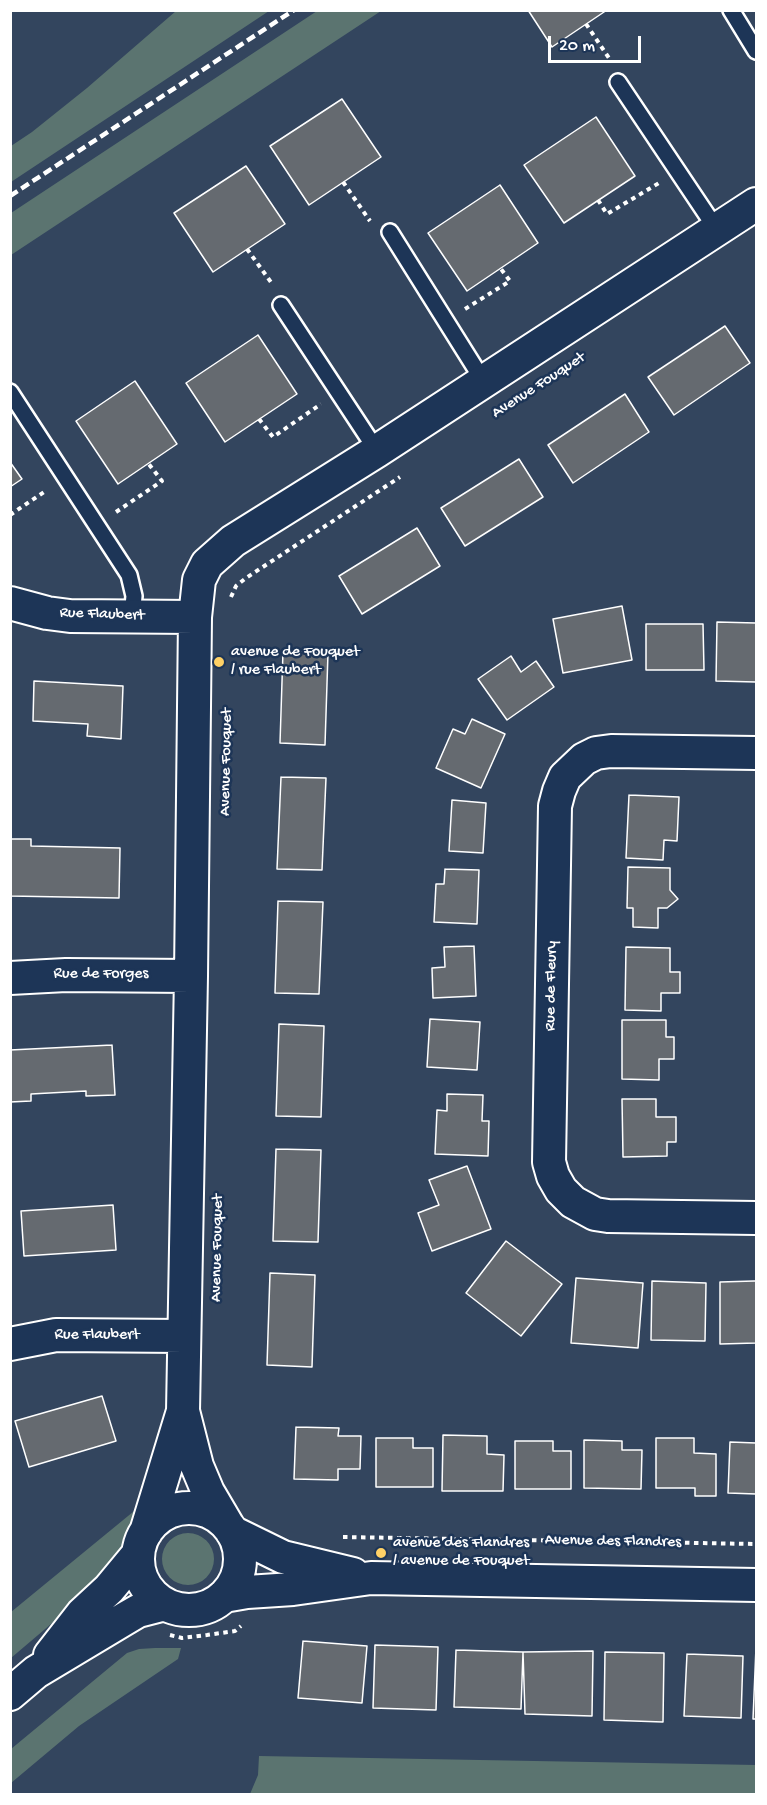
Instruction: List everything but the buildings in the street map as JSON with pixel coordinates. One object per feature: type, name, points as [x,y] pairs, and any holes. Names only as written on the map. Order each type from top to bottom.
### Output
[{"type":"street","name":"Avenue Fouquet","points":[[230,1529],[208,1492],[197,1466],[183,1411],[195,617],[199,580],[207,564],[233,541],[377,451],[756,204]]},
{"type":"street","name":"Rue Flaubert","points":[[10,603],[47,613],[195,617]]},
{"type":"street","name":"Rue de Fleury","points":[[756,753],[611,751],[596,753],[584,759],[565,777],[555,806],[549,1162],[553,1176],[561,1190],[573,1202],[595,1214],[756,1218]]},
{"type":"street","name":"Rue de Forges","points":[[10,978],[76,975],[191,976]]},
{"type":"street","name":"Rue Flaubert","points":[[10,1344],[56,1335],[184,1336]]},
{"type":"street","name":"Avenue Fouquet","points":[[36,1672],[82,1614],[109,1589],[142,1543],[183,1411]]},
{"type":"street","points":[[230,1529],[238,1548],[240,1563],[236,1579],[216,1603],[200,1609],[184,1610],[165,1604],[155,1597],[145,1585],[139,1570],[142,1543],[163,1516],[185,1509],[208,1513],[230,1529],[282,1557],[371,1578]]},
{"type":"street","points":[[224,1596],[371,1578],[756,1585]]},
{"type":"street","name":"Avenue Fouquet","points":[[10,1694],[36,1672],[138,1611],[165,1604]]},
{"type":"lane","points":[[731,10],[756,51]]},
{"type":"lane","points":[[617,76],[717,230]]},
{"type":"lane","points":[[383,230],[446,321],[484,382]]},
{"type":"lane","points":[[280,299],[377,451]]},
{"type":"lane","points":[[10,392],[129,575],[134,596],[132,617]]},
{"type":"path","points":[[586,24],[617,76]]},
{"type":"path","points":[[598,200],[608,214],[678,171]]},
{"type":"path","points":[[343,182],[383,230]]},
{"type":"path","points":[[247,249],[280,299]]},
{"type":"path","points":[[446,321],[510,281],[501,269]]},
{"type":"path","points":[[259,419],[273,437],[338,392]]},
{"type":"path","points":[[98,525],[162,481],[148,463]]},
{"type":"path","points":[[230,600],[237,586],[246,578],[405,474]]},
{"type":"path","points":[[10,515],[66,477]]},
{"type":"path","name":"Avenue des Flandres","points":[[340,1537],[756,1544]]},
{"type":"path","points":[[182,1638],[235,1631]]},
{"type":"green space","points":[[176,11],[269,11],[11,182],[11,146],[87,88]]},
{"type":"green space","points":[[317,11],[381,11],[11,255],[11,213]]},
{"type":"green space","points":[[139,1507],[118,1557],[84,1596],[11,1658],[11,1612]]},
{"type":"green space","points":[[183,1533],[193,1533],[202,1537],[210,1545],[214,1559],[210,1573],[202,1581],[193,1585],[183,1585],[174,1581],[166,1573],[162,1564],[162,1554],[166,1545],[174,1537]]},
{"type":"green space","points":[[181,1648],[178,1659],[79,1726],[11,1783],[11,1749],[127,1653],[139,1649]]},
{"type":"green space","points":[[259,1756],[756,1765],[756,1794],[250,1794],[258,1775]]},
{"type":"railway","points":[[10,196],[294,10]]},
{"type":"place","name":"avenue de Fouquet / rue Flaubert","points":[[219,662]]},
{"type":"place","name":"avenue des Flandres / avenue de Fouquet","points":[[381,1553]]}]
